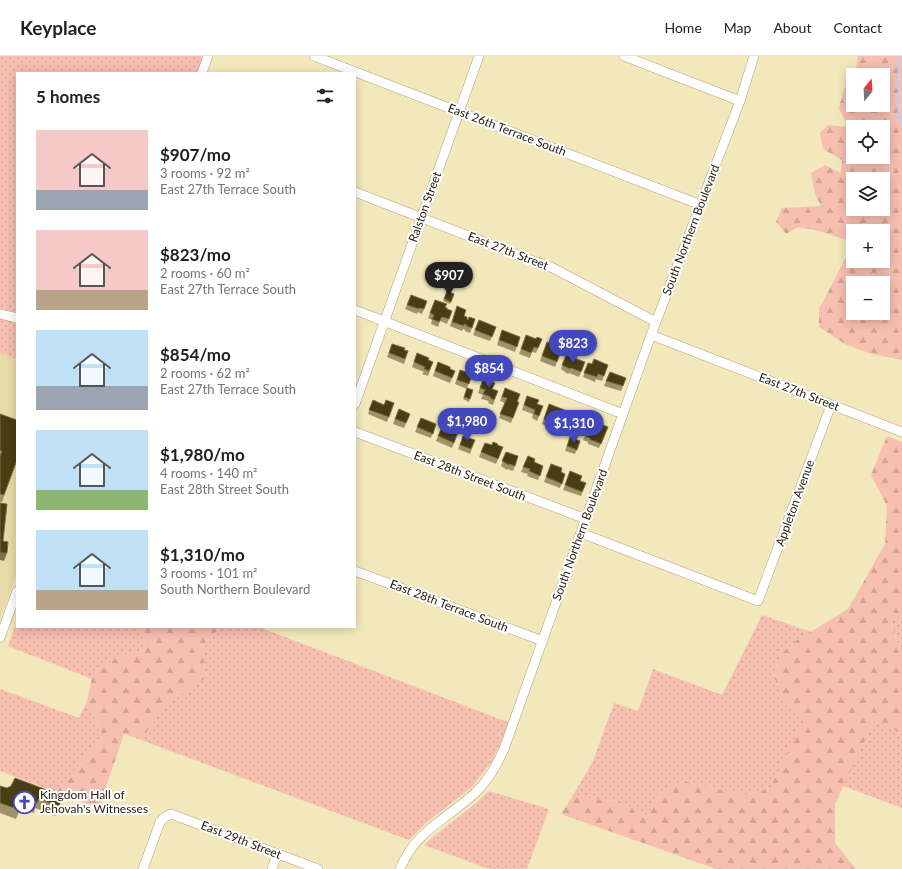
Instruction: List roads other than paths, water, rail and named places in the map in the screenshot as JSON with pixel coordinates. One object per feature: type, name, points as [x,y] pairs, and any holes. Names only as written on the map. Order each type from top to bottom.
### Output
[{"type":"street","points":[[202,72],[208,56]]},
{"type":"street","name":"East 26th Terrace South","points":[[314,56],[355,72]]},
{"type":"street","name":"Ralston Street","points":[[356,401],[478,56]]},
{"type":"street","points":[[624,56],[740,101]]},
{"type":"street","name":"South Northern Boulevard","points":[[400,869],[404,857],[422,834],[476,792],[496,766],[504,749],[651,335],[740,101],[754,56]]},
{"type":"street","name":"East 26th Terrace South","points":[[356,72],[701,205]]},
{"type":"street","name":"East 27th Street","points":[[356,192],[551,267],[656,322]]},
{"type":"street","points":[[356,310],[623,414]]},
{"type":"street","points":[[0,314],[16,318]]},
{"type":"street","name":"East 27th Street","points":[[651,335],[902,432]]},
{"type":"street","name":"Appleton Avenue","points":[[581,534],[758,601],[831,405]]},
{"type":"street","name":"East 28th Street South","points":[[356,432],[586,520]]},
{"type":"street","name":"East 28th Terrace South","points":[[356,571],[543,641]]},
{"type":"street","points":[[0,638],[16,594]]},
{"type":"street","name":"East 29th Street","points":[[144,869],[160,822],[171,814],[318,869]]},
{"type":"street","points":[[272,869],[277,853]]},
{"type":"waterway","points":[[899,56],[899,115],[902,127]]},
{"type":"place","name":"Kingdom Hall of Jehovah's Witnesses","points":[[24,802]]}]
